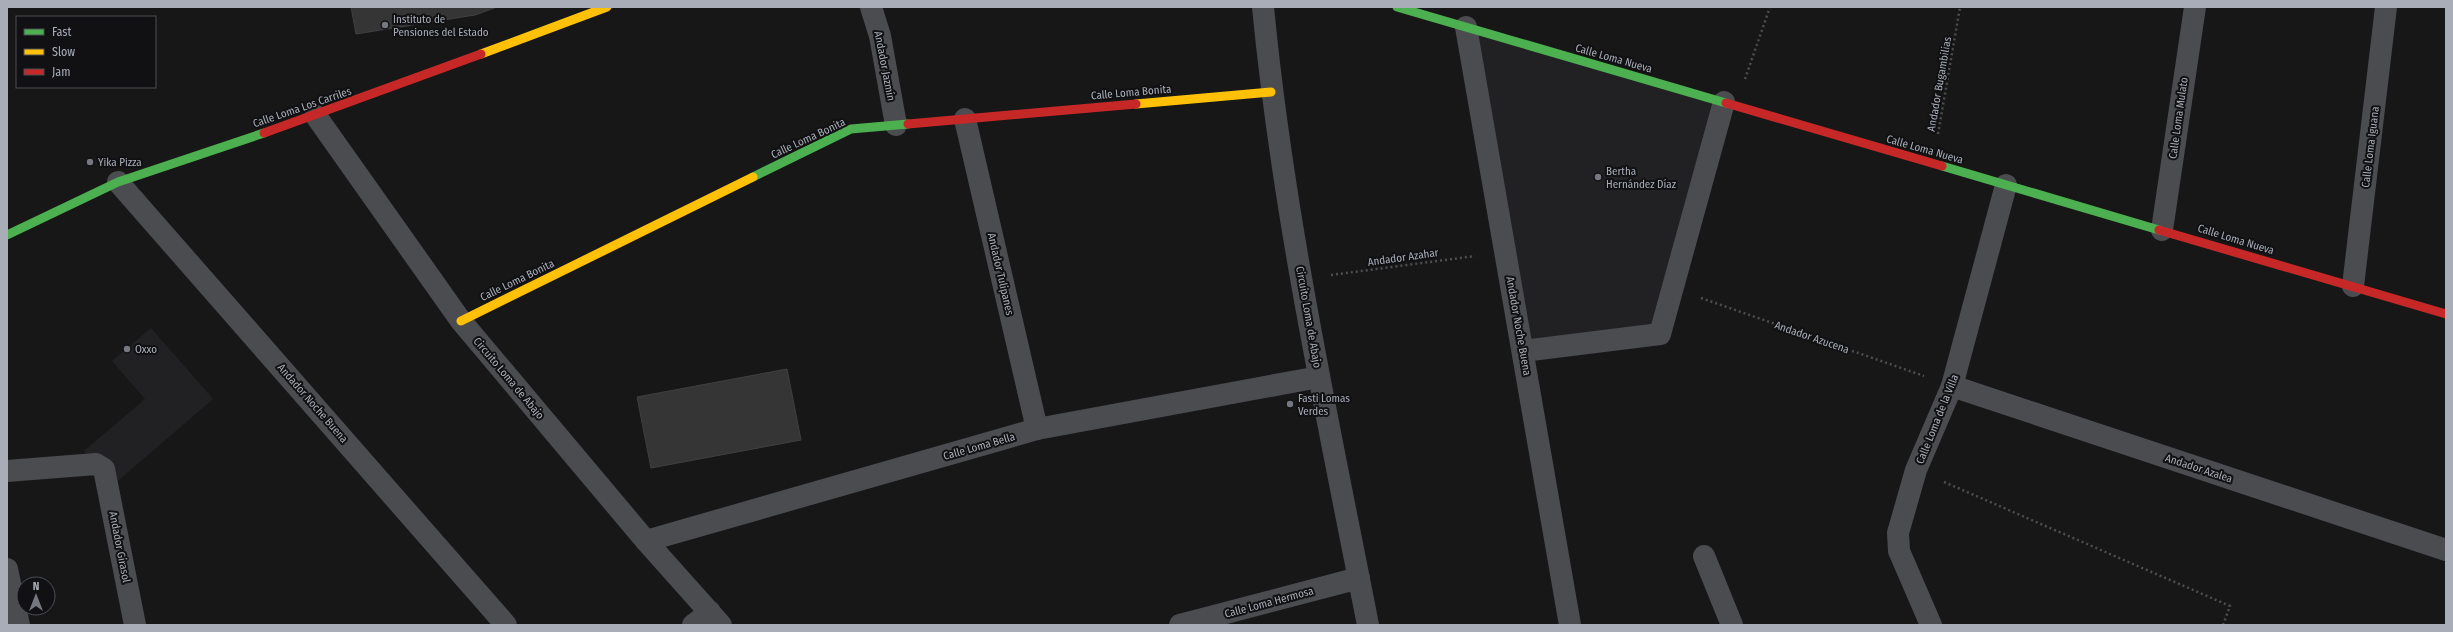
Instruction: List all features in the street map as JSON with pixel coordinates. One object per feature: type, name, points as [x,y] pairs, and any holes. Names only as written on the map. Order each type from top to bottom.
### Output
[{"type":"street","name":"Calle Loma Los Carriles","points":[[7,235],[118,182],[316,116],[607,7]]},
{"type":"street","name":"Andador Jazmín","points":[[871,7],[880,36],[896,125]]},
{"type":"street","name":"Circuito Loma de Abajo","points":[[1263,7],[1271,92],[1319,377],[1368,625]]},
{"type":"street","name":"Calle Loma Nueva","points":[[1397,7],[2446,314]]},
{"type":"street","name":"Calle Loma Mulato","points":[[2162,230],[2195,7]]},
{"type":"street","name":"Calle Loma Iguana","points":[[2353,286],[2386,7]]},
{"type":"street","name":"Andador Noche Buena","points":[[1466,27],[1570,625]]},
{"type":"street","name":"Calle Loma Bonita","points":[[461,321],[851,129],[1271,92]]},
{"type":"street","points":[[1523,351],[1660,334],[1672,288],[1730,104]]},
{"type":"street","name":"Circuito Loma de Abajo","points":[[316,116],[461,321],[646,541],[708,621]]},
{"type":"street","name":"Andador Tulipanes","points":[[965,119],[1037,429]]},
{"type":"street","name":"Andador Noche Buena","points":[[118,182],[506,625]]},
{"type":"street","name":"Calle Loma de la Villa","points":[[1931,625],[1899,552],[1898,533],[1916,470],[1952,386],[2006,185]]},
{"type":"street","name":"Calle Loma Bella","points":[[646,541],[1037,429],[1319,377]]},
{"type":"street","name":"Andador Azalea","points":[[1952,386],[2446,550]]},
{"type":"street","name":"Andador Girasol","points":[[7,471],[96,464],[104,469],[135,625]]},
{"type":"street","points":[[1704,556],[1732,625]]},
{"type":"street","points":[[7,569],[19,625]]},
{"type":"street","name":"Calle Loma Hermosa","points":[[1180,625],[1359,578]]},
{"type":"path","points":[[1730,104],[1770,7]]},
{"type":"path","name":"Andador Bugambilias","points":[[1933,164],[1960,7]]},
{"type":"path","name":"Andador Azahar","points":[[1303,279],[1506,252]]},
{"type":"path","name":"Andador Azucena","points":[[1672,288],[1952,386]]},
{"type":"path","points":[[1916,470],[2230,606],[2223,625]]},
{"type":"shaded area","name":"Bertha Hernández Díaz","points":[[1466,27],[1724,102],[1660,334],[1523,351]]},
{"type":"shaded area","points":[[151,328],[213,399],[113,485],[84,451],[145,399],[112,361]]},
{"type":"building","name":"Instituto de Pensiones del Estado","points":[[351,7],[497,7],[475,15],[356,34]]},
{"type":"building","points":[[787,369],[801,440],[651,468],[637,397]]},
{"type":"traffic: fast","points":[[1397,7],[1726,103]]},
{"type":"traffic: fast","points":[[753,177],[851,129],[908,124]]},
{"type":"traffic: fast","points":[[7,235],[118,182],[264,133]]},
{"type":"traffic: fast","points":[[1942,166],[2159,230]]},
{"type":"traffic: slow","points":[[481,54],[607,7]]},
{"type":"traffic: slow","points":[[1136,104],[1271,92]]},
{"type":"traffic: slow","points":[[461,321],[753,177]]},
{"type":"traffic: jam","points":[[264,133],[481,54]]},
{"type":"traffic: jam","points":[[1726,103],[1942,166]]},
{"type":"traffic: jam","points":[[908,124],[1136,104]]},
{"type":"traffic: jam","points":[[2159,230],[2446,314]]},
{"type":"place","name":"Instituto de Pensiones del Estado","points":[[385,25]]},
{"type":"place","name":"Yika Pizza","points":[[90,162]]},
{"type":"place","name":"Bertha Hernández Díaz","points":[[1598,177]]},
{"type":"place","name":"Oxxo","points":[[127,349]]},
{"type":"place","name":"Fasti Lomas Verdes","points":[[1290,404]]}]
